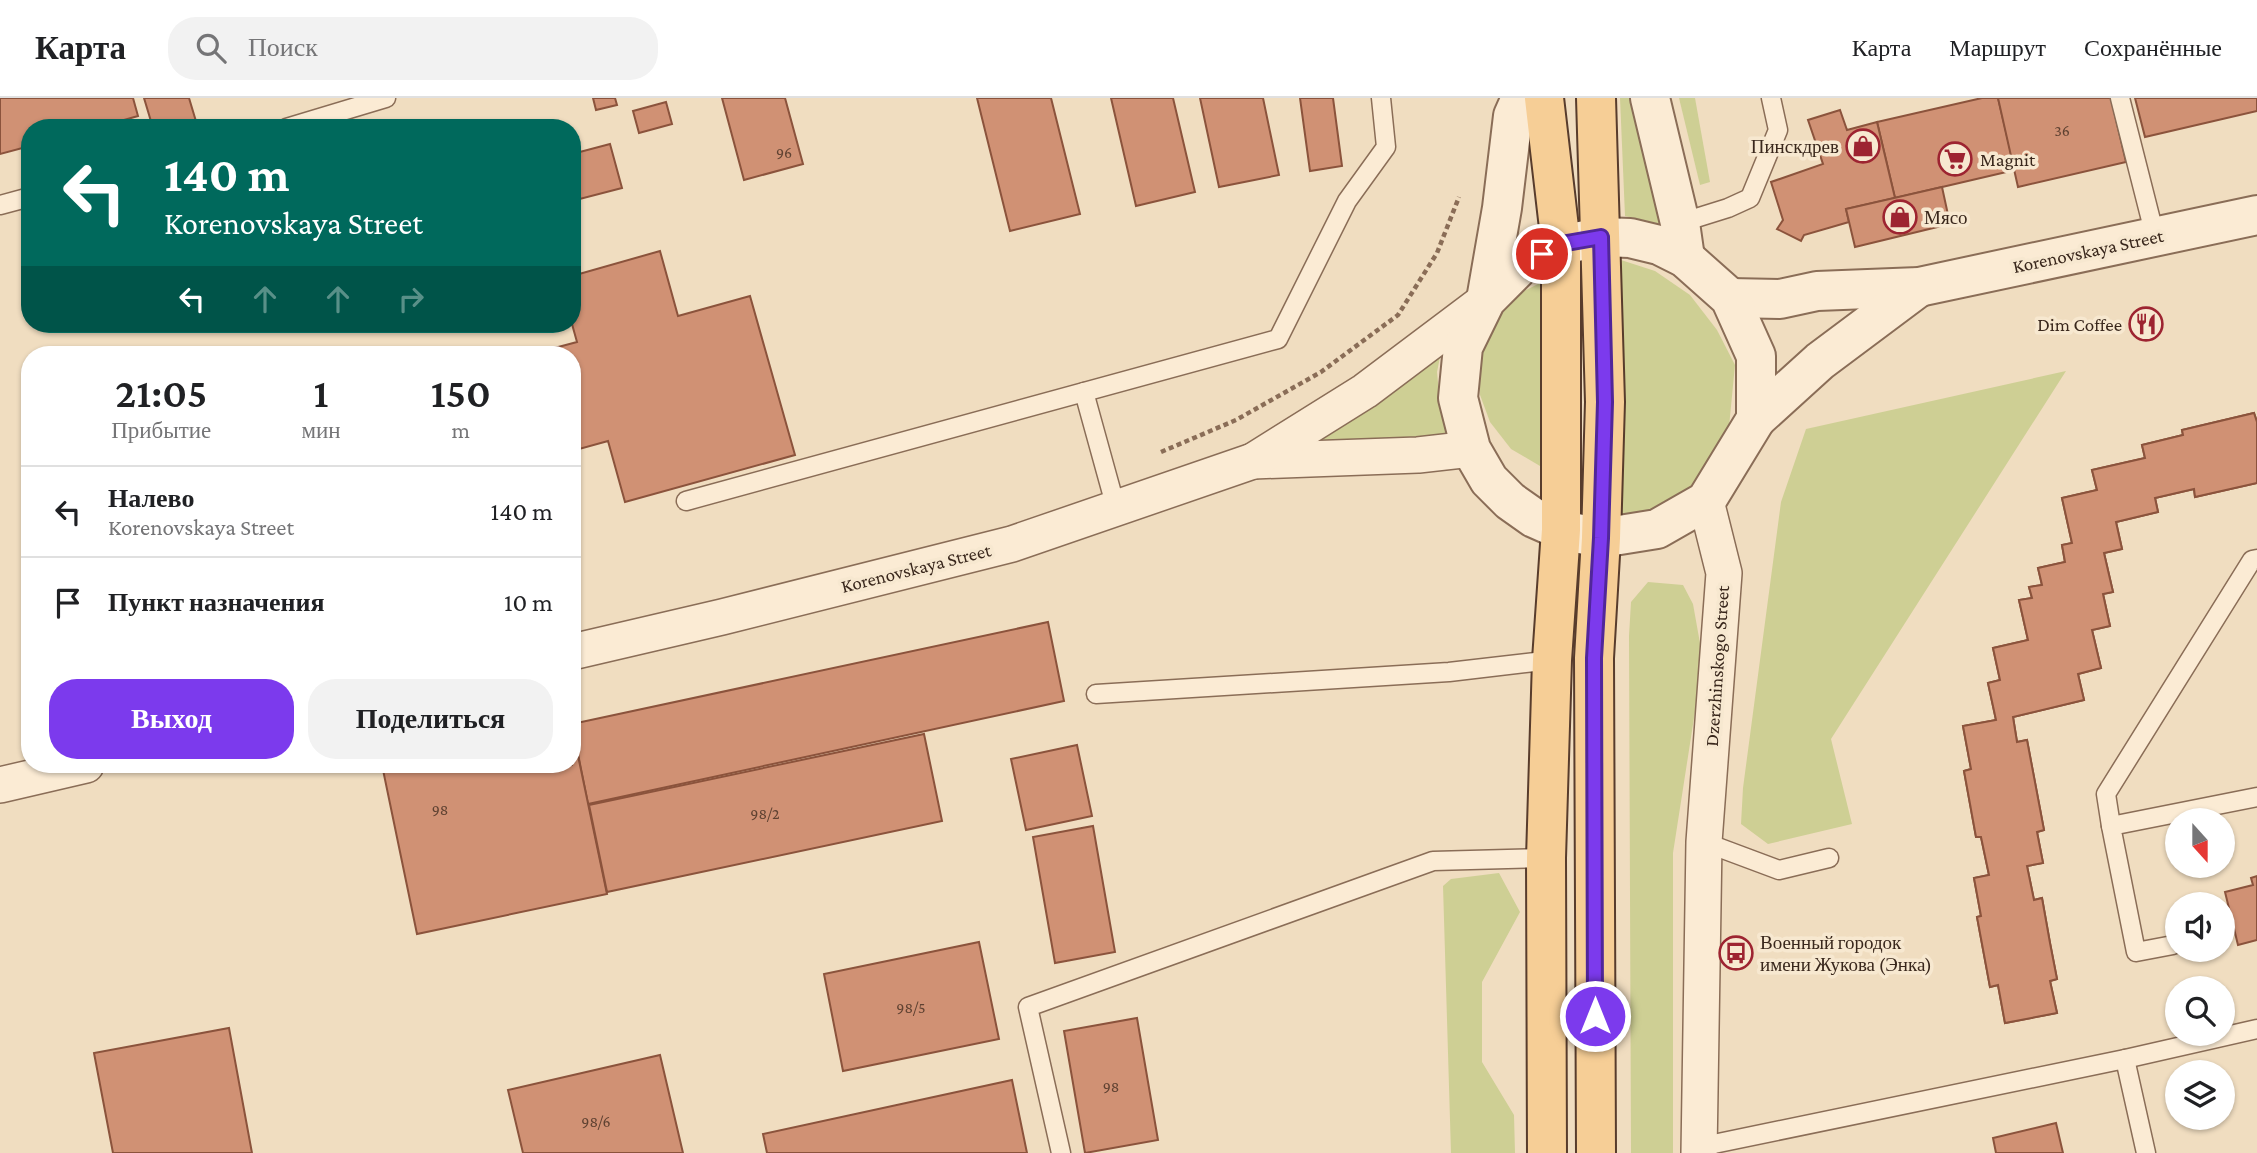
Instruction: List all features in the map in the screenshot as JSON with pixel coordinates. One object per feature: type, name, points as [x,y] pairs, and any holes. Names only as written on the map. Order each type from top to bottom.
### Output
[{"type":"main road","points":[[1544,98],[1561,244],[1561,530],[1552,660],[1546,858],[1548,1153]]},
{"type":"main road","points":[[1596,98],[1605,402],[1594,658],[1596,1153]]},
{"type":"street","points":[[1521,98],[1513,116],[1502,208],[1486,300],[1463,347],[1458,398],[1471,449],[1489,480],[1510,501],[1534,518],[1561,530],[1601,538],[1657,530],[1706,501],[1756,419],[1756,356],[1730,298],[1683,241],[1650,98]]},
{"type":"street","name":"Korenovskaya Street","points":[[1730,298],[1780,299],[1817,291],[1919,287],[2257,215]]},
{"type":"street","name":"Korenovskaya Street","points":[[581,650],[1012,544],[1253,461],[1365,391],[1486,300],[1522,264],[1561,244],[1601,237],[1640,240],[1659,245],[1683,241]]},
{"type":"street","name":"Korenovskaya Street","points":[[1756,419],[1820,361],[1919,287]]},
{"type":"street","name":"Korenovskaya Street","points":[[1253,461],[1418,455],[1471,449]]},
{"type":"street","name":"Dzerzhinskogo Street","points":[[1699,1150],[1704,842],[1724,573],[1706,501]]},
{"type":"street","points":[[0,785],[52,773]]},
{"type":"lane","points":[[316,119],[386,98]]},
{"type":"lane","points":[[686,501],[1278,339],[1347,201],[1386,148],[1381,98]]},
{"type":"lane","points":[[1683,241],[1750,198],[1778,130],[1771,98]]},
{"type":"lane","points":[[2120,98],[2155,236]]},
{"type":"lane","points":[[0,205],[21,199]]},
{"type":"lane","points":[[1084,392],[1116,508]]},
{"type":"lane","points":[[2165,947],[2136,952],[2106,794],[2252,560],[2257,559]]},
{"type":"lane","points":[[1096,694],[1438,673],[1552,660]]},
{"type":"lane","points":[[2111,827],[2257,797]]},
{"type":"lane","points":[[1704,842],[1779,870],[1829,858]]},
{"type":"lane","points":[[1061,1153],[1028,1007],[1433,860],[1546,858]]},
{"type":"lane","points":[[1699,1150],[2257,1029]]},
{"type":"lane","points":[[2125,1059],[2147,1153]]},
{"type":"path","points":[[1105,469],[1154,454],[1236,420],[1321,372],[1398,315],[1437,253],[1459,197]]},
{"type":"green space","points":[[1620,98],[1632,98],[1674,227],[1625,216]]},
{"type":"green space","points":[[1679,98],[1695,98],[1710,182],[1700,185]]},
{"type":"green space","points":[[1621,260],[1655,271],[1690,295],[1717,330],[1735,365],[1729,427],[1699,481],[1665,510],[1619,527]]},
{"type":"green space","points":[[1544,281],[1540,466],[1511,449],[1490,422],[1480,395],[1479,355],[1492,323],[1516,295]]},
{"type":"green space","points":[[1443,342],[1437,372],[1441,415],[1454,443],[1292,451]]},
{"type":"green space","points":[[2066,371],[1831,739],[1852,824],[1768,844],[1741,824],[1743,788],[1781,502],[1806,429]]},
{"type":"green space","points":[[1648,582],[1683,585],[1693,604],[1703,660],[1673,853],[1673,1153],[1631,1153],[1629,636],[1631,602]]},
{"type":"green space","points":[[1499,873],[1520,912],[1482,982],[1482,1062],[1514,1115],[1515,1153],[1451,1153],[1443,886],[1451,879]]},
{"type":"building","points":[[0,98],[133,98],[138,116],[128,119],[21,119],[21,148],[0,154]]},
{"type":"building","points":[[144,98],[189,98],[195,119],[150,119]]},
{"type":"building","points":[[593,98],[615,98],[617,105],[596,110]]},
{"type":"building","points":[[722,98],[785,98],[803,164],[744,180]]},
{"type":"building","points":[[977,98],[1051,98],[1080,214],[1010,231]]},
{"type":"building","points":[[1111,98],[1173,98],[1195,192],[1136,206]]},
{"type":"building","points":[[1200,98],[1263,98],[1279,175],[1219,187]]},
{"type":"building","points":[[1300,98],[1333,98],[1342,166],[1310,171]]},
{"type":"building","points":[[1982,98],[1998,98],[2015,170],[1895,198],[1877,122]]},
{"type":"building","points":[[1998,98],[2111,98],[2126,162],[2018,187]]},
{"type":"building","points":[[2135,98],[2257,98],[2257,111],[2145,137]]},
{"type":"building","points":[[666,102],[672,124],[639,133],[633,111]]},
{"type":"building","points":[[1840,110],[1847,130],[1877,122],[1895,198],[1846,209],[1849,222],[1804,235],[1801,241],[1777,229],[1783,220],[1771,182],[1823,164],[1808,120]]},
{"type":"building","points":[[610,144],[622,188],[581,199],[581,152]]},
{"type":"building","points":[[1942,187],[1950,224],[1855,247],[1846,209]]},
{"type":"building","points":[[660,251],[678,316],[750,296],[795,455],[625,502],[608,441],[581,448],[581,346],[562,346],[577,342],[574,333],[581,333],[581,273]]},
{"type":"building","points":[[2254,413],[2257,422],[2257,483],[2195,497],[2194,489],[2155,498],[2158,512],[2116,522],[2122,549],[2104,553],[2113,592],[2103,594],[2110,626],[2092,630],[2101,668],[2078,674],[2084,700],[2013,717],[2017,742],[2027,740],[2044,830],[2037,832],[2043,863],[2027,866],[2034,900],[2042,898],[2057,979],[2050,981],[2057,1013],[2005,1023],[1998,985],[1990,987],[1977,917],[1981,916],[1974,878],[1989,875],[1981,837],[1976,837],[1964,771],[1971,769],[1963,726],[1996,720],[1988,683],[2000,680],[1993,648],[2028,640],[2019,600],[2032,598],[2029,587],[2042,585],[2038,568],[2065,562],[2062,545],[2072,543],[2062,498],[2097,490],[2092,470],[2145,458],[2142,445],[2183,435],[2182,430]]},
{"type":"building","points":[[2254,413],[2257,422],[2257,483],[2195,497],[2194,489],[2155,498],[2158,512],[2116,522],[2122,549],[2104,553],[2113,592],[2103,594],[2110,626],[2092,630],[2101,668],[2078,674],[2084,700],[2013,717],[2017,742],[2027,740],[2044,830],[2037,832],[2043,863],[2027,866],[2034,900],[2042,898],[2057,979],[2050,981],[2057,1013],[2005,1023],[1998,985],[1990,987],[1977,917],[1981,916],[1974,878],[1989,875],[1981,837],[1976,837],[1964,771],[1971,769],[1963,726],[1996,720],[1988,683],[2000,680],[1993,648],[2028,640],[2019,600],[2032,598],[2029,587],[2042,585],[2038,568],[2065,562],[2062,545],[2072,543],[2062,498],[2097,490],[2092,470],[2145,458],[2142,445],[2183,435],[2182,430]]},
{"type":"building","points":[[1048,622],[1064,701],[588,804],[581,769],[581,722]]},
{"type":"building","points":[[924,734],[942,821],[607,892],[589,805]]},
{"type":"building","points":[[1077,745],[1092,816],[1026,830],[1011,759]]},
{"type":"building","points":[[581,770],[607,894],[417,934],[384,773],[581,773]]},
{"type":"building","points":[[1093,826],[1115,952],[1055,963],[1033,837]]},
{"type":"building","points":[[2257,876],[2257,940],[2238,945],[2235,933],[2235,892],[2225,892],[2253,885],[2251,878]]},
{"type":"building","points":[[979,942],[999,1039],[843,1071],[824,974]]},
{"type":"building","points":[[1137,1018],[1158,1140],[1085,1153],[1064,1031]]},
{"type":"building","points":[[229,1028],[252,1153],[113,1153],[94,1053]]},
{"type":"building","points":[[660,1055],[683,1153],[523,1153],[508,1090]]},
{"type":"building","points":[[1012,1080],[1027,1153],[767,1153],[763,1134]]},
{"type":"building","points":[[2056,1123],[2063,1153],[1996,1153],[1993,1138]]},
{"type":"place","name":"Пинскдрев","points":[[1863,146]]},
{"type":"place","name":"Magnit","points":[[1955,159]]},
{"type":"place","name":"Мясо","points":[[1900,217]]},
{"type":"place","name":"Dim Coffee","points":[[2146,324]]},
{"type":"place","name":"Военный городок имени Жукова (Энка)","points":[[1736,953]]},
{"type":"route","points":[[1542,254],[1561,244],[1601,237],[1605,402],[1594,658],[1595,1016]]}]
